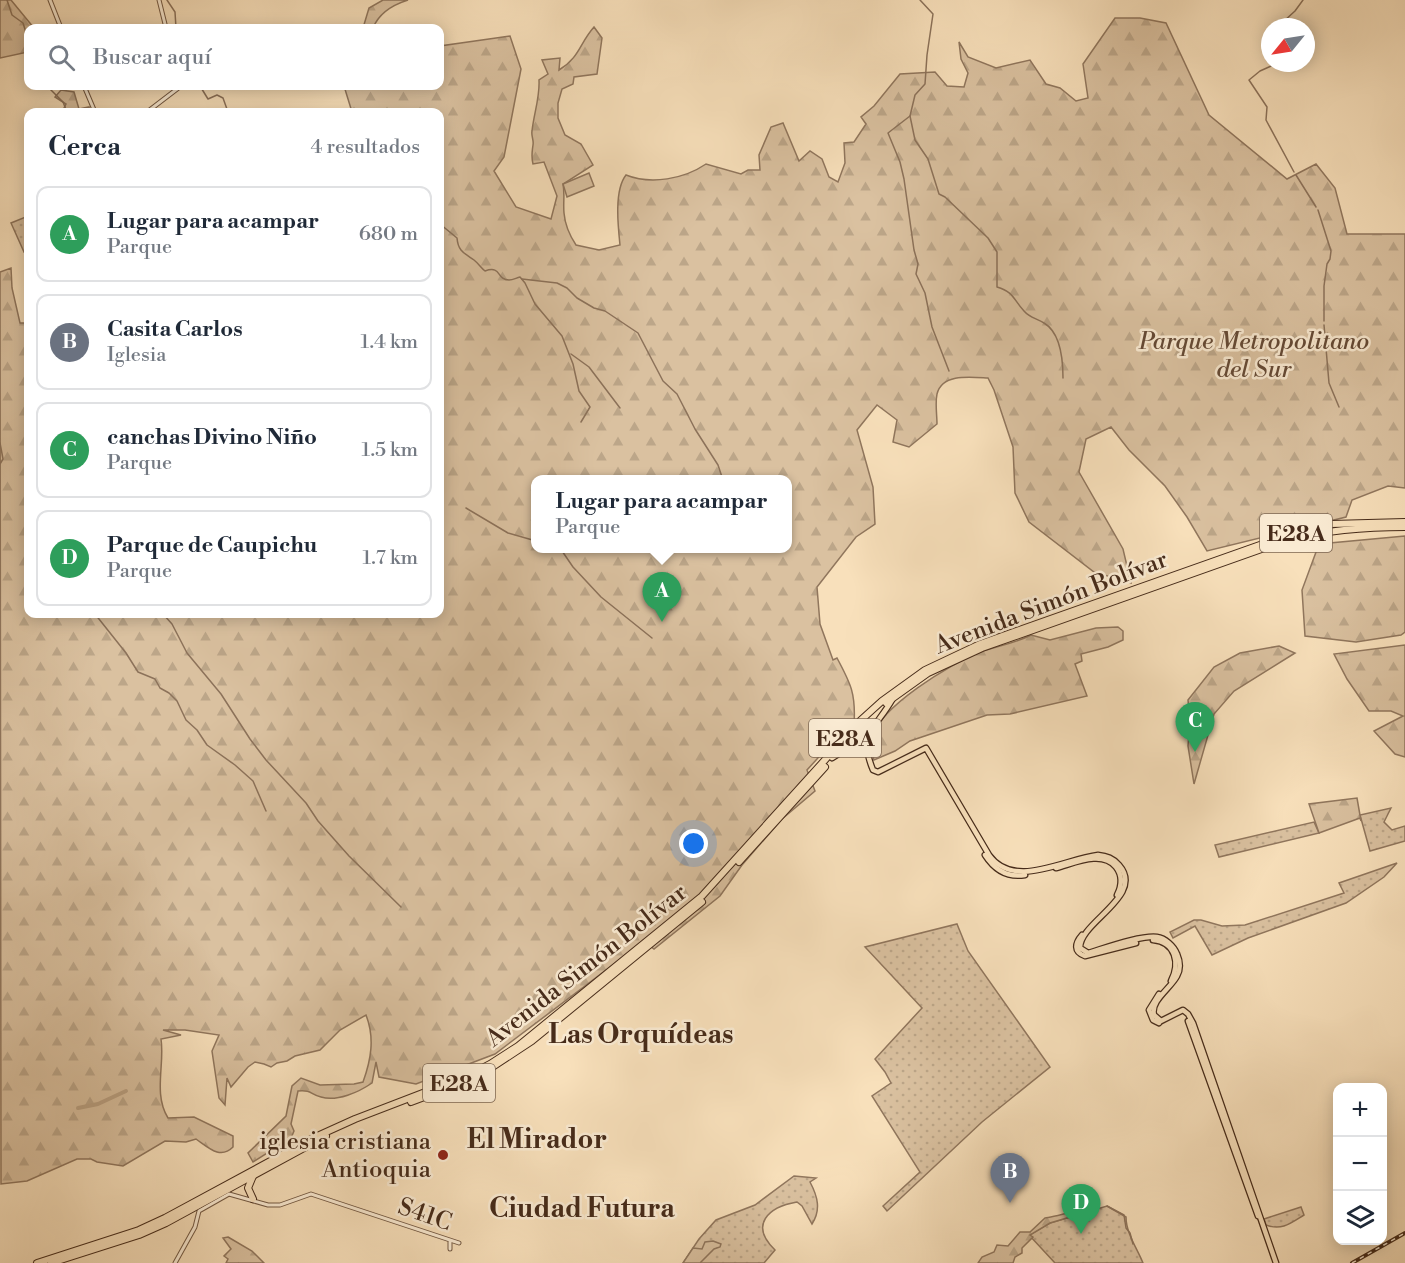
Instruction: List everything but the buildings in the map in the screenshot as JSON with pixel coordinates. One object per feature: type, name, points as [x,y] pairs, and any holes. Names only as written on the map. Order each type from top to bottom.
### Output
[{"type":"highway","name":"Avenida Simón Bolívar","points":[[51,1263],[139,1235],[355,1119],[467,1076],[509,1052],[705,899],[872,715],[893,697],[928,673],[953,660],[1288,534],[1331,524],[1405,522]]},
{"type":"highway","name":"Avenida Simón Bolívar","points":[[631,958],[708,891],[861,720],[901,686],[942,661],[980,644],[1290,539],[1324,531],[1366,527],[1405,527]]},
{"type":"highway","name":"Avenida Simón Bolívar","points":[[244,1179],[266,1167]]},
{"type":"highway","points":[[253,1176],[248,1188],[253,1200]]},
{"type":"highway","name":"Avenida Simón Bolívar","points":[[37,1263],[166,1221]]},
{"type":"highway","points":[[112,1243],[111,1240],[119,1237]]},
{"type":"main road","points":[[893,697],[870,732],[866,746],[872,768],[878,772],[925,749],[989,855],[1000,867],[1020,873],[1098,855],[1109,856],[1122,869],[1125,881],[1121,894],[1086,932],[1079,946],[1085,952],[1138,940],[1159,939],[1175,949],[1179,959],[1179,970],[1173,983],[1154,1006],[1154,1015],[1161,1021],[1182,1010],[1193,1023],[1257,1216],[1260,1218],[1276,1263]]},
{"type":"main road","points":[[832,758],[856,743],[866,746]]},
{"type":"street","points":[[50,0],[59,24]]},
{"type":"street","points":[[159,0],[165,24]]},
{"type":"street","points":[[86,90],[93,108]]},
{"type":"street","points":[[152,108],[176,90]]},
{"type":"street","points":[[175,1263],[195,1227],[199,1211],[229,1194],[253,1200]]},
{"type":"street","name":"S41C","points":[[253,1200],[268,1205],[280,1205],[311,1194],[459,1243]]},
{"type":"street","points":[[449,1240],[452,1245],[450,1249]]},
{"type":"green space","points":[[0,0],[11,0],[31,24],[24,24],[24,53],[0,58]]},
{"type":"green space","points":[[383,0],[408,0],[387,10],[375,24],[364,24],[369,8]]},
{"type":"green space","name":"Parque Metropolitano del Sur","points":[[1115,18],[1140,18],[1166,23],[1209,115],[1287,179],[1316,164],[1335,188],[1347,234],[1405,234],[1405,488],[1388,486],[1352,500],[1346,517],[1207,551],[1165,486],[1129,450],[1111,427],[1086,439],[1079,472],[1123,549],[1131,583],[1094,572],[1029,522],[1015,493],[1013,447],[988,378],[958,378],[945,382],[937,394],[937,424],[909,447],[893,442],[897,420],[877,405],[857,430],[873,487],[875,524],[856,537],[817,587],[820,624],[833,660],[837,658],[852,690],[854,725],[836,738],[807,770],[815,791],[782,819],[742,865],[720,896],[654,949],[646,943],[638,946],[495,1054],[416,1084],[379,1077],[376,1062],[372,1083],[348,1095],[327,1098],[298,1091],[291,1124],[294,1131],[291,1138],[253,1162],[248,1153],[286,1116],[292,1086],[301,1078],[320,1085],[363,1082],[371,1049],[366,1015],[340,1030],[320,1050],[295,1056],[271,1067],[255,1062],[231,1087],[227,1078],[225,1105],[219,1098],[212,1051],[219,1035],[185,1030],[163,1030],[181,1035],[161,1039],[160,1089],[168,1118],[194,1117],[233,1136],[233,1147],[228,1151],[219,1152],[196,1139],[186,1142],[165,1141],[123,1166],[91,1159],[77,1159],[27,1181],[1,1184],[0,272],[11,268],[12,288],[20,323],[24,323],[24,618],[444,618],[444,108],[351,108],[345,90],[444,90],[444,45],[510,36],[521,69],[504,157],[494,171],[516,207],[551,219],[557,196],[544,162],[533,164],[532,157],[532,133],[539,80],[548,74],[542,60],[560,58],[559,70],[571,60],[594,27],[602,38],[597,74],[574,77],[573,84],[562,89],[558,103],[558,118],[565,135],[581,144],[593,165],[563,184],[567,226],[576,245],[599,250],[620,245],[618,199],[626,175],[646,180],[667,179],[678,177],[706,164],[741,174],[748,170],[760,170],[759,155],[771,127],[783,123],[799,161],[810,151],[822,159],[829,177],[838,182],[845,163],[844,143],[854,142],[866,124],[861,117],[874,106],[900,74],[935,72],[947,86],[964,87],[968,73],[961,59],[959,42],[968,57],[996,68],[1030,60],[1046,84],[1060,88],[1076,101],[1088,98],[1083,64]]},
{"type":"green space","points":[[61,90],[74,92],[79,108],[64,108],[66,104],[55,97]]},
{"type":"green space","points":[[589,173],[594,186],[567,197],[563,184]]},
{"type":"green space","points":[[24,218],[24,252],[11,223]]},
{"type":"green space","points":[[1405,536],[1405,632],[1401,635],[1356,642],[1305,636],[1302,590],[1319,544]]},
{"type":"green space","points":[[1118,627],[1123,631],[1123,640],[1108,647],[1081,654],[1082,661],[1075,664],[1087,696],[1010,714],[987,715],[910,741],[895,751],[874,760],[871,740],[878,725],[902,700],[951,667],[978,653],[1031,635],[1050,640],[1096,628]]},
{"type":"green space","points":[[1405,645],[1405,757],[1395,754],[1374,731],[1403,716],[1391,711],[1369,711],[1347,679],[1334,654]]},
{"type":"green space","points":[[1279,646],[1295,653],[1234,691],[1214,714],[1194,784],[1188,746],[1190,721],[1188,700],[1214,667],[1240,653]]},
{"type":"green space","points":[[1357,798],[1361,821],[1360,818],[1319,833],[1309,804]]},
{"type":"green space","points":[[1391,808],[1384,822],[1392,830],[1405,826],[1405,841],[1370,851],[1360,815]]},
{"type":"green space","points":[[1314,822],[1319,833],[1219,857],[1215,845]]},
{"type":"green space","points":[[1397,863],[1384,877],[1346,903],[1248,938],[1212,955],[1195,926],[1173,938],[1170,932],[1194,920],[1222,926],[1245,925],[1344,893],[1339,883]]},
{"type":"green space","points":[[957,924],[968,951],[1050,1067],[982,1122],[887,1211],[883,1206],[920,1172],[872,1096],[891,1083],[875,1059],[922,1008],[865,947]]},
{"type":"green space","points":[[794,1176],[816,1178],[810,1182],[817,1198],[817,1214],[812,1224],[802,1206],[797,1202],[787,1204],[770,1213],[765,1218],[763,1233],[775,1250],[764,1263],[683,1263],[699,1239],[716,1220],[755,1205]]},
{"type":"green space","points":[[1081,1202],[1097,1209],[1050,1223],[1030,1235],[1033,1237],[1022,1248],[1022,1253],[1015,1257],[1013,1263],[978,1263],[982,1257],[994,1252],[997,1245],[1008,1246],[1020,1232],[1030,1232],[1045,1218],[1076,1211]]},
{"type":"green space","points":[[1107,1206],[1126,1217],[1130,1235],[1143,1263],[1055,1263],[1029,1235],[1050,1223]]},
{"type":"green space","points":[[1301,1207],[1304,1215],[1290,1223],[1282,1227],[1266,1225],[1264,1219]]},
{"type":"green space","points":[[228,1237],[252,1251],[264,1263],[226,1263],[228,1259],[224,1256],[231,1249],[223,1238]]},
{"type":"green space","points":[[713,1241],[721,1244],[720,1247],[714,1249],[700,1263],[683,1263],[693,1248],[702,1249],[705,1242]]},
{"type":"waterway","points":[[7,0],[12,15],[24,26]]},
{"type":"waterway","points":[[167,0],[175,12],[176,24]]},
{"type":"waterway","points":[[920,0],[933,14],[925,84],[915,95],[910,116],[888,133],[900,162],[904,179],[918,264],[916,274],[925,293],[932,327],[949,371]]},
{"type":"waterway","points":[[1287,18],[1303,0]]},
{"type":"waterway","points":[[1261,71],[1249,80],[1267,107],[1266,120],[1294,172]]},
{"type":"waterway","points":[[51,90],[63,102],[65,108]]},
{"type":"waterway","points":[[202,90],[208,99],[217,95],[223,98],[227,108]]},
{"type":"waterway","points":[[910,116],[915,140],[928,159],[939,194],[988,238],[997,252],[997,287],[1010,294],[1026,313],[1050,327],[1054,333],[1061,355],[1063,378]]},
{"type":"waterway","points":[[1296,175],[1316,207]]},
{"type":"waterway","points":[[1318,210],[1331,251],[1324,286],[1324,321]]},
{"type":"waterway","points":[[444,227],[457,238],[462,251],[485,271],[497,271],[502,278],[510,280],[520,277],[525,283],[535,304],[562,336],[573,364],[579,391],[590,407],[581,422]]},
{"type":"waterway","points":[[522,279],[557,283],[567,288],[577,298],[594,308],[605,311],[638,333],[663,381],[677,394],[695,429],[718,465],[721,475]]},
{"type":"waterway","points":[[1324,325],[1329,383],[1339,407]]},
{"type":"waterway","points":[[571,354],[589,367],[620,408]]},
{"type":"waterway","points":[[0,443],[3,459],[0,464]]},
{"type":"waterway","points":[[466,508],[508,533],[531,540]]},
{"type":"waterway","points":[[563,553],[573,567],[601,597],[652,638]]},
{"type":"waterway","points":[[98,618],[138,672],[155,679],[160,688],[177,701],[186,720],[197,730],[207,745],[253,781],[266,811]]},
{"type":"waterway","points":[[167,618],[187,653],[221,694],[266,760],[306,803],[318,821],[349,856],[401,907]]},
{"type":"waterway","points":[[78,1108],[98,1104],[126,1091]]},
{"type":"waterway","points":[[1107,1206],[1124,1215],[1126,1228],[1133,1244]]},
{"type":"railway","points":[[1352,1263],[1405,1233]]},
{"type":"place","name":"Lugar para acampar","points":[[662,622]]},
{"type":"place","name":"canchas Divino Niño","points":[[1195,752]]},
{"type":"place","name":"iglesia cristiana Antioquia","points":[[443,1155]]},
{"type":"place","name":"Casita Carlos","points":[[1010,1203]]},
{"type":"place","name":"Parque de Caupichu","points":[[1081,1234]]},
{"type":"district","name":"Las Orquídeas","points":[[641,1034]]},
{"type":"district","name":"El Mirador","points":[[537,1139]]},
{"type":"district","name":"Ciudad Futura","points":[[582,1208]]}]
